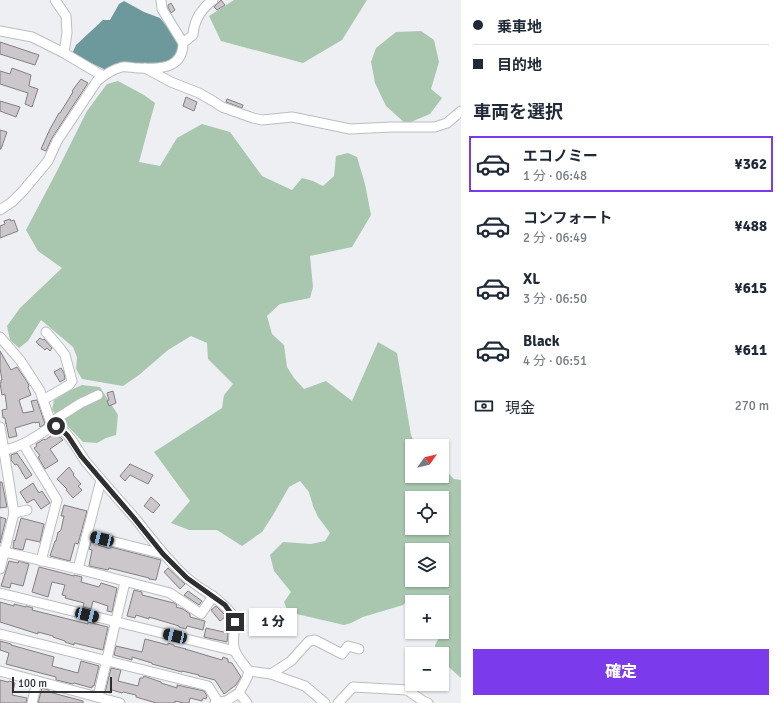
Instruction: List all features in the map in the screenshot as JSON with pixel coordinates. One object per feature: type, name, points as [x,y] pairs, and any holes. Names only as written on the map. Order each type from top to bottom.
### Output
[{"type":"street","points":[[55,0],[66,16],[67,33],[64,53]]},
{"type":"street","points":[[0,210],[24,191],[48,161],[57,141],[71,118],[97,81],[122,67],[160,68],[177,61],[183,49],[183,43],[162,9],[161,0]]},
{"type":"street","points":[[183,43],[193,35],[197,17],[206,5],[213,0]]},
{"type":"street","points":[[0,32],[32,37],[104,76]]},
{"type":"street","points":[[145,68],[171,82],[213,101],[222,108],[262,120],[292,117],[350,129],[435,127],[446,123],[461,111]]},
{"type":"street","points":[[43,400],[69,385],[72,381],[65,355],[46,332]]},
{"type":"street","points":[[0,337],[20,360],[40,391],[51,424],[60,428],[68,436],[81,456],[163,554],[187,578],[225,605],[235,622],[235,651],[249,672]]},
{"type":"street","points":[[2,451],[22,444],[81,403],[98,395]]},
{"type":"street","points":[[0,427],[2,451],[14,513],[2,552],[0,569]]},
{"type":"street","points":[[22,444],[57,500],[41,561]]},
{"type":"street","points":[[78,569],[101,480]]},
{"type":"street","points":[[14,513],[27,510]]},
{"type":"street","points":[[87,535],[163,554]]},
{"type":"street","points":[[2,552],[78,569],[170,593],[201,614],[213,596]]},
{"type":"street","points":[[98,697],[125,582]]},
{"type":"street","points":[[0,593],[235,651]]},
{"type":"street","points":[[0,634],[208,686],[216,703],[226,701],[239,693],[249,672]]},
{"type":"street","points":[[271,674],[291,661],[309,641],[315,640],[342,654],[348,646],[359,649]]},
{"type":"street","points":[[0,671],[120,703]]},
{"type":"street","points":[[249,672],[271,674],[304,686],[325,703]]},
{"type":"street","points":[[32,703],[37,681]]},
{"type":"street","points":[[338,703],[353,687],[407,690],[428,703]]},
{"type":"street","points":[[239,693],[247,703]]},
{"type":"green space","points":[[234,0],[367,0],[342,40],[303,63],[221,41],[209,16]]},
{"type":"green space","points":[[421,31],[434,40],[439,62],[431,89],[442,98],[430,114],[406,124],[386,106],[375,83],[371,62],[376,48],[396,32]]},
{"type":"green space","points":[[118,81],[144,95],[155,103],[139,162],[160,166],[177,138],[202,124],[230,132],[262,176],[292,190],[302,178],[323,186],[334,176],[336,156],[348,153],[357,157],[365,184],[371,215],[352,247],[310,256],[313,287],[310,298],[280,304],[267,316],[272,334],[284,345],[287,367],[304,389],[326,381],[352,401],[378,342],[397,353],[413,439],[405,439],[405,483],[449,483],[449,474],[454,479],[461,480],[461,678],[449,667],[449,647],[435,647],[438,639],[449,639],[449,595],[405,595],[405,603],[403,605],[363,617],[344,625],[288,612],[284,602],[291,592],[274,571],[270,555],[283,542],[311,544],[325,541],[330,533],[318,517],[309,492],[300,481],[289,487],[262,532],[242,546],[217,530],[189,530],[171,523],[190,501],[154,452],[222,408],[224,395],[233,384],[208,359],[207,343],[191,336],[168,350],[139,375],[123,386],[82,379],[76,369],[77,357],[73,347],[41,320],[28,341],[19,348],[10,340],[7,326],[20,308],[62,268],[38,251],[26,230],[87,111],[107,84]]},
{"type":"green space","points":[[82,385],[100,387],[118,415],[116,435],[97,443],[83,442],[52,410],[54,400]]},
{"type":"water","points":[[124,1],[144,12],[160,18],[179,42],[179,49],[172,59],[159,65],[138,63],[118,64],[106,70],[72,54],[76,45],[103,20],[110,20],[119,4]]},
{"type":"building","points":[[221,0],[225,5],[217,10],[214,7]]},
{"type":"building","points":[[171,3],[175,10],[171,13],[168,5]]},
{"type":"building","points":[[0,42],[39,55],[35,65],[0,54]]},
{"type":"building","points":[[12,68],[31,75],[29,86],[38,89],[32,107],[25,104],[28,93],[0,84],[0,71],[10,74]]},
{"type":"building","points":[[81,79],[88,83],[52,138],[46,151],[41,149],[59,113]]},
{"type":"building","points":[[186,97],[197,102],[194,111],[183,106]]},
{"type":"building","points":[[227,99],[243,105],[242,108],[226,102]]},
{"type":"building","points":[[0,101],[20,107],[16,117],[0,111]]},
{"type":"building","points":[[0,130],[7,132],[1,149],[0,149]]},
{"type":"building","points":[[10,219],[11,221],[14,220],[18,231],[0,238],[0,226],[5,224],[4,221]]},
{"type":"building","points":[[40,338],[43,340],[44,339],[52,348],[50,351],[47,348],[45,350],[36,342]]},
{"type":"building","points":[[0,351],[11,370],[17,367],[28,383],[31,395],[19,400],[23,413],[34,411],[31,401],[37,400],[45,424],[40,427],[39,422],[35,422],[15,428],[17,436],[9,438],[2,410],[7,409],[5,394],[2,395],[0,383],[2,380]]},
{"type":"building","points":[[61,368],[65,379],[60,382],[54,372]]},
{"type":"building","points":[[113,391],[116,403],[109,406],[107,401],[109,400],[107,393]]},
{"type":"building","points":[[55,433],[63,440],[50,449],[58,461],[45,469],[38,457],[40,456],[34,448],[37,446],[36,444]]},
{"type":"building","points":[[17,453],[32,475],[26,479],[17,464],[15,465],[11,460],[11,455]]},
{"type":"building","points":[[130,464],[153,475],[148,484],[130,475],[125,481],[120,476]]},
{"type":"building","points":[[69,467],[74,474],[73,475],[81,484],[78,486],[82,490],[73,498],[66,490],[67,489],[57,479]]},
{"type":"building","points":[[0,482],[2,482],[7,507],[0,508]]},
{"type":"building","points":[[33,483],[39,493],[42,491],[50,503],[41,509],[34,499],[27,503],[20,492]]},
{"type":"building","points":[[151,497],[160,505],[153,513],[144,506]]},
{"type":"building","points":[[64,505],[87,511],[78,544],[75,543],[70,561],[50,556],[58,532],[61,530],[64,516],[61,516]]},
{"type":"building","points":[[0,517],[6,519],[0,543]]},
{"type":"building","points":[[21,518],[44,524],[40,542],[26,539],[23,550],[13,548]]},
{"type":"building","points":[[91,542],[108,548],[111,547],[161,560],[156,580],[109,568],[108,570],[89,566],[92,550],[89,549]]},
{"type":"building","points":[[9,561],[18,563],[19,561],[29,564],[23,586],[11,583],[10,588],[1,586]]},
{"type":"building","points":[[39,567],[82,577],[81,582],[99,587],[101,583],[117,588],[112,612],[107,611],[108,606],[93,601],[91,609],[83,607],[84,603],[65,598],[66,596],[62,595],[65,585],[52,582],[48,597],[32,592]]},
{"type":"building","points":[[168,568],[185,584],[180,589],[164,572]]},
{"type":"building","points":[[134,590],[142,592],[142,595],[174,603],[177,605],[176,607],[183,609],[190,614],[190,617],[205,621],[203,630],[187,626],[186,629],[149,617],[149,619],[136,615],[135,618],[127,616]]},
{"type":"building","points":[[188,591],[202,601],[199,605],[184,595]]},
{"type":"building","points":[[0,602],[14,606],[14,604],[26,606],[33,608],[32,610],[88,624],[88,622],[108,627],[103,650],[74,643],[74,645],[53,636],[38,632],[38,634],[0,622]]},
{"type":"building","points":[[216,606],[226,616],[220,621],[211,610]]},
{"type":"building","points":[[206,628],[228,633],[227,642],[204,637]]},
{"type":"building","points":[[145,639],[168,645],[168,643],[222,660],[223,657],[228,659],[228,662],[232,663],[241,677],[236,685],[224,694],[215,680],[152,664],[132,657],[132,660],[114,655],[116,646],[142,652]]},
{"type":"building","points":[[0,641],[54,657],[52,666],[78,673],[81,661],[99,666],[94,686],[92,686],[92,688],[56,680],[56,677],[6,664],[9,653],[0,650]]},
{"type":"building","points":[[111,668],[121,670],[118,681],[138,686],[140,678],[143,678],[144,676],[177,688],[177,685],[204,691],[207,696],[206,699],[203,698],[202,701],[190,698],[189,703],[175,701],[175,703],[156,703],[136,697],[136,695],[123,692],[112,690],[111,693],[105,692]]},
{"type":"building","points":[[0,680],[15,683],[12,695],[27,698],[26,703],[0,703]]},
{"type":"building","points":[[42,688],[49,690],[49,692],[83,701],[83,703],[38,703]]},
{"type":"route","points":[[56,426],[68,436],[81,456],[163,554],[187,578],[225,605],[235,622]]}]
